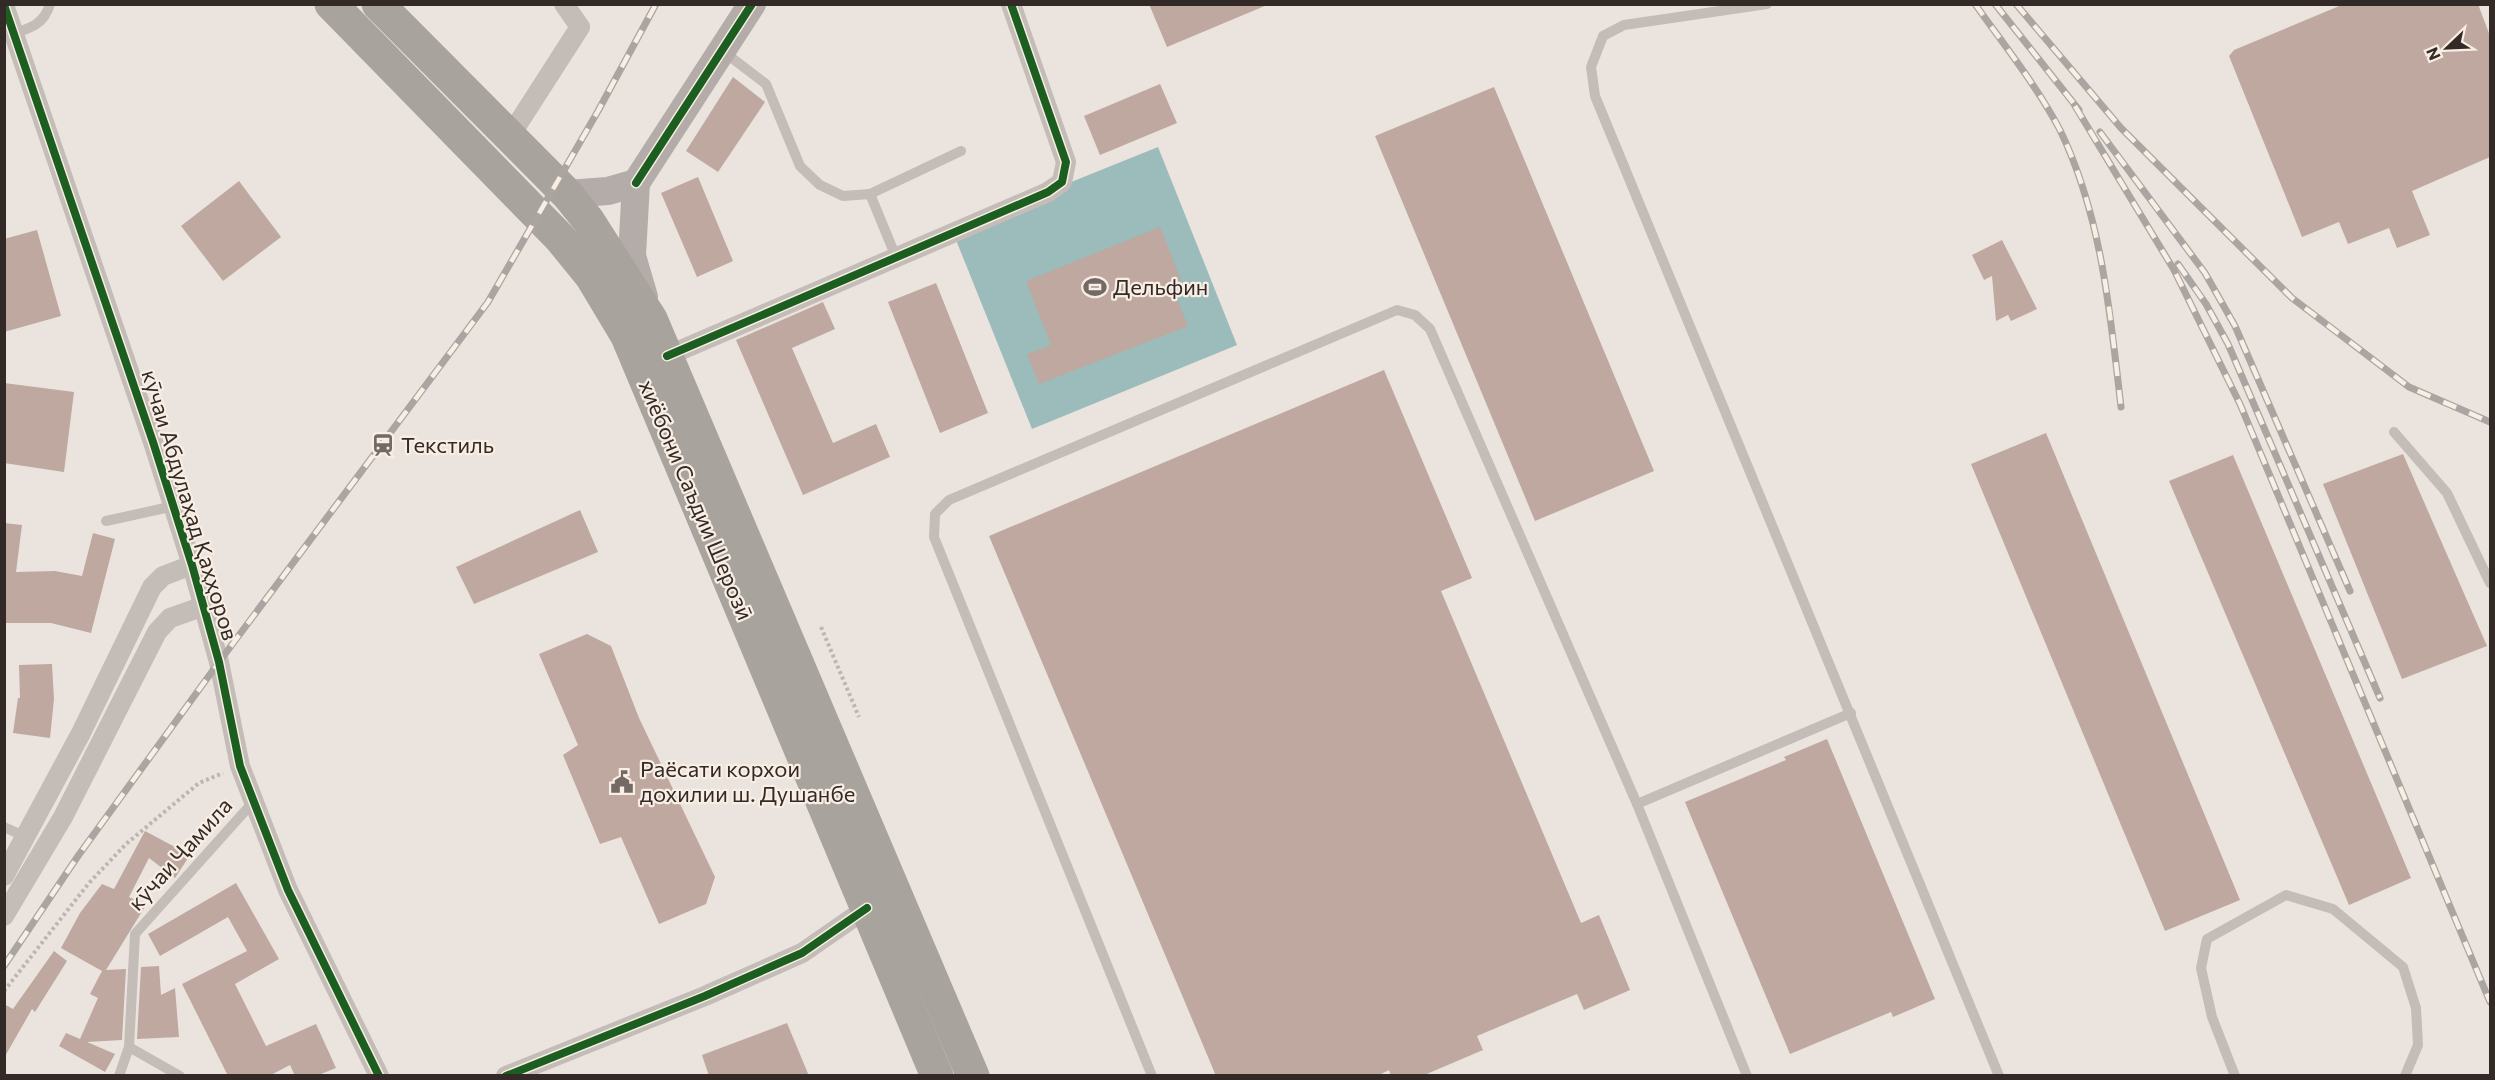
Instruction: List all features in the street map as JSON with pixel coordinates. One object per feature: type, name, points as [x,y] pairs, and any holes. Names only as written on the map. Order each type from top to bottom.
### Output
[{"type":"highway","name":"хиёбони Саъдии Шерозӣ","points":[[331,4],[540,216],[577,258],[604,294],[627,336],[937,1076]]},
{"type":"highway","name":"хиёбони Саъдии Шерозӣ","points":[[378,4],[567,194],[588,220],[651,319],[973,1076]]},
{"type":"street","points":[[510,136],[580,27],[564,4]]},
{"type":"street","points":[[651,319],[632,256],[636,183],[752,4]]},
{"type":"street","points":[[667,356],[1048,192],[1062,182],[1066,162],[1011,4]]},
{"type":"street","name":"кӯчаи Абдулаҳад Қаҳҳоров","points":[[4,5],[10,35],[174,506],[219,662],[240,766],[288,890],[379,1076]]},
{"type":"street","points":[[567,194],[608,191],[636,183]]},
{"type":"street","points":[[4,876],[81,733],[152,587],[163,576],[192,565]]},
{"type":"street","points":[[4,916],[63,817],[157,632],[170,618],[204,606]]},
{"type":"street","points":[[506,1076],[705,996],[802,953],[867,908]]},
{"type":"lane","points":[[10,35],[40,24],[50,4]]},
{"type":"lane","points":[[1767,4],[1624,25],[1603,36],[1591,67],[1595,96],[1999,1076]]},
{"type":"lane","points":[[722,51],[766,84],[800,166],[820,185],[843,196],[870,194],[961,151]]},
{"type":"lane","points":[[870,194],[897,257]]},
{"type":"lane","points":[[1152,1076],[934,537],[935,514],[949,500],[1397,310],[1415,315],[1430,330],[1637,804],[1747,1076]]},
{"type":"lane","points":[[2394,432],[2447,493],[2490,583]]},
{"type":"lane","points":[[106,521],[174,506]]},
{"type":"lane","points":[[1637,804],[1851,713]]},
{"type":"lane","name":"кӯчаи Ҷамила","points":[[119,1076],[129,1047],[135,934],[254,801]]},
{"type":"lane","points":[[4,827],[26,837]]},
{"type":"lane","points":[[2235,1076],[2212,1017],[2201,968],[2207,939],[2286,896],[2333,909],[2403,967],[2416,1008],[2418,1045],[2405,1076]]},
{"type":"lane","points":[[129,1047],[180,1076]]},
{"type":"path","points":[[821,627],[859,717]]},
{"type":"path","points":[[4,991],[89,883],[126,844],[199,783],[240,766]]},
{"type":"water","name":"Дельфин","points":[[1158,147],[1237,345],[1032,429],[952,230]]},
{"type":"building","points":[[1149,4],[1267,4],[1267,5],[1167,47]]},
{"type":"building","points":[[2344,4],[2478,4],[2490,36],[2490,157],[2412,191],[2430,235],[2397,248],[2389,228],[2348,244],[2339,222],[2302,237],[2229,56],[2234,50]]},
{"type":"building","points":[[733,77],[765,102],[718,172],[686,151]]},
{"type":"building","points":[[1160,84],[1177,123],[1100,155],[1084,116]]},
{"type":"building","points":[[1494,87],[1654,471],[1535,521],[1375,136]]},
{"type":"building","points":[[698,177],[733,261],[697,277],[661,193]]},
{"type":"building","points":[[239,181],[281,237],[223,281],[181,226]]},
{"type":"building","points":[[1160,227],[1181,280],[1171,284],[1188,326],[1039,384],[1027,354],[1051,345],[1026,281]]},
{"type":"building","points":[[37,230],[61,316],[4,332],[4,239]]},
{"type":"building","points":[[2002,240],[2037,309],[2011,321],[2008,315],[1996,321],[1992,276],[1984,280],[1972,255]]},
{"type":"building","points":[[936,283],[988,413],[940,433],[888,302]]},
{"type":"building","points":[[823,302],[835,329],[792,348],[833,443],[876,424],[890,457],[803,495],[736,340]]},
{"type":"building","points":[[1384,370],[1472,578],[1441,591],[1581,923],[1599,915],[1630,990],[1584,1010],[1577,994],[1477,1036],[1483,1050],[1422,1076],[1391,1076],[1389,1070],[1377,1076],[1216,1076],[989,536]]},
{"type":"building","points":[[4,383],[74,392],[64,472],[4,463]]},
{"type":"building","points":[[2046,433],[2240,900],[2165,931],[1971,464]]},
{"type":"building","points":[[2403,454],[2487,646],[2402,679],[2323,484]]},
{"type":"building","points":[[2233,455],[2411,878],[2349,905],[2169,481]]},
{"type":"building","points":[[580,510],[598,552],[474,604],[456,567]]},
{"type":"building","points":[[4,523],[22,525],[16,572],[55,571],[82,576],[93,533],[115,539],[91,633],[51,623],[4,623]]},
{"type":"building","name":"Раёсати корхои дохилии ш. Душанбе","points":[[587,634],[611,646],[639,718],[715,877],[706,904],[659,924],[621,837],[600,844],[563,755],[578,745],[539,654]]},
{"type":"building","points":[[52,664],[54,699],[50,738],[13,733],[18,698],[20,698],[19,665]]},
{"type":"building","points":[[1827,739],[1935,999],[1893,1017],[1891,1012],[1790,1054],[1685,802],[1786,760],[1784,757]]},
{"type":"building","points":[[145,831],[190,855],[175,878],[149,858],[129,897],[146,905],[106,970],[126,969],[122,1040],[87,1042],[115,1054],[105,1072],[59,1046],[66,1033],[80,1039],[98,998],[90,994],[102,971],[61,948],[80,913],[102,884],[114,889]]},
{"type":"building","points":[[236,883],[279,959],[235,984],[266,1046],[316,1024],[336,1068],[316,1076],[295,1076],[290,1065],[269,1076],[228,1076],[182,984],[247,951],[228,917],[160,956],[148,934]]},
{"type":"building","points":[[54,951],[67,961],[35,1012],[32,1009],[4,1058],[4,1004],[13,1009]]},
{"type":"building","points":[[159,966],[161,995],[175,988],[179,1037],[137,1039],[141,967]]},
{"type":"building","points":[[787,1023],[809,1076],[709,1076],[702,1055]]},
{"type":"railway","points":[[4,966],[78,856],[219,662],[488,302],[598,111],[656,4]]},
{"type":"railway","points":[[1975,4],[2041,98],[2060,130],[2074,163],[2086,197],[2102,266],[2121,407]]},
{"type":"railway","points":[[1995,4],[2079,110]]},
{"type":"railway","points":[[2016,4],[2121,128],[2292,298],[2409,387],[2490,422]]},
{"type":"railway","points":[[2075,106],[2174,270],[2240,404],[2490,1002]]},
{"type":"railway","points":[[2100,132],[2205,273],[2235,326],[2350,591]]},
{"type":"railway","points":[[2178,264],[2206,304],[2228,344],[2380,698]]},
{"type":"cycle path","points":[[636,183],[752,4]]},
{"type":"cycle path","points":[[667,356],[1048,192],[1062,182],[1066,162],[1011,4]]},
{"type":"cycle path","points":[[4,5],[153,442],[192,565],[219,662],[240,766],[288,890],[379,1076]]},
{"type":"cycle path","points":[[506,1076],[705,996],[802,953],[867,908]]},
{"type":"place","name":"Дельфин","points":[[1095,287]]},
{"type":"place","name":"Текстиль","points":[[383,445]]},
{"type":"place","name":"Раёсати корхои дохилии ш. Душанбе","points":[[622,782]]}]
